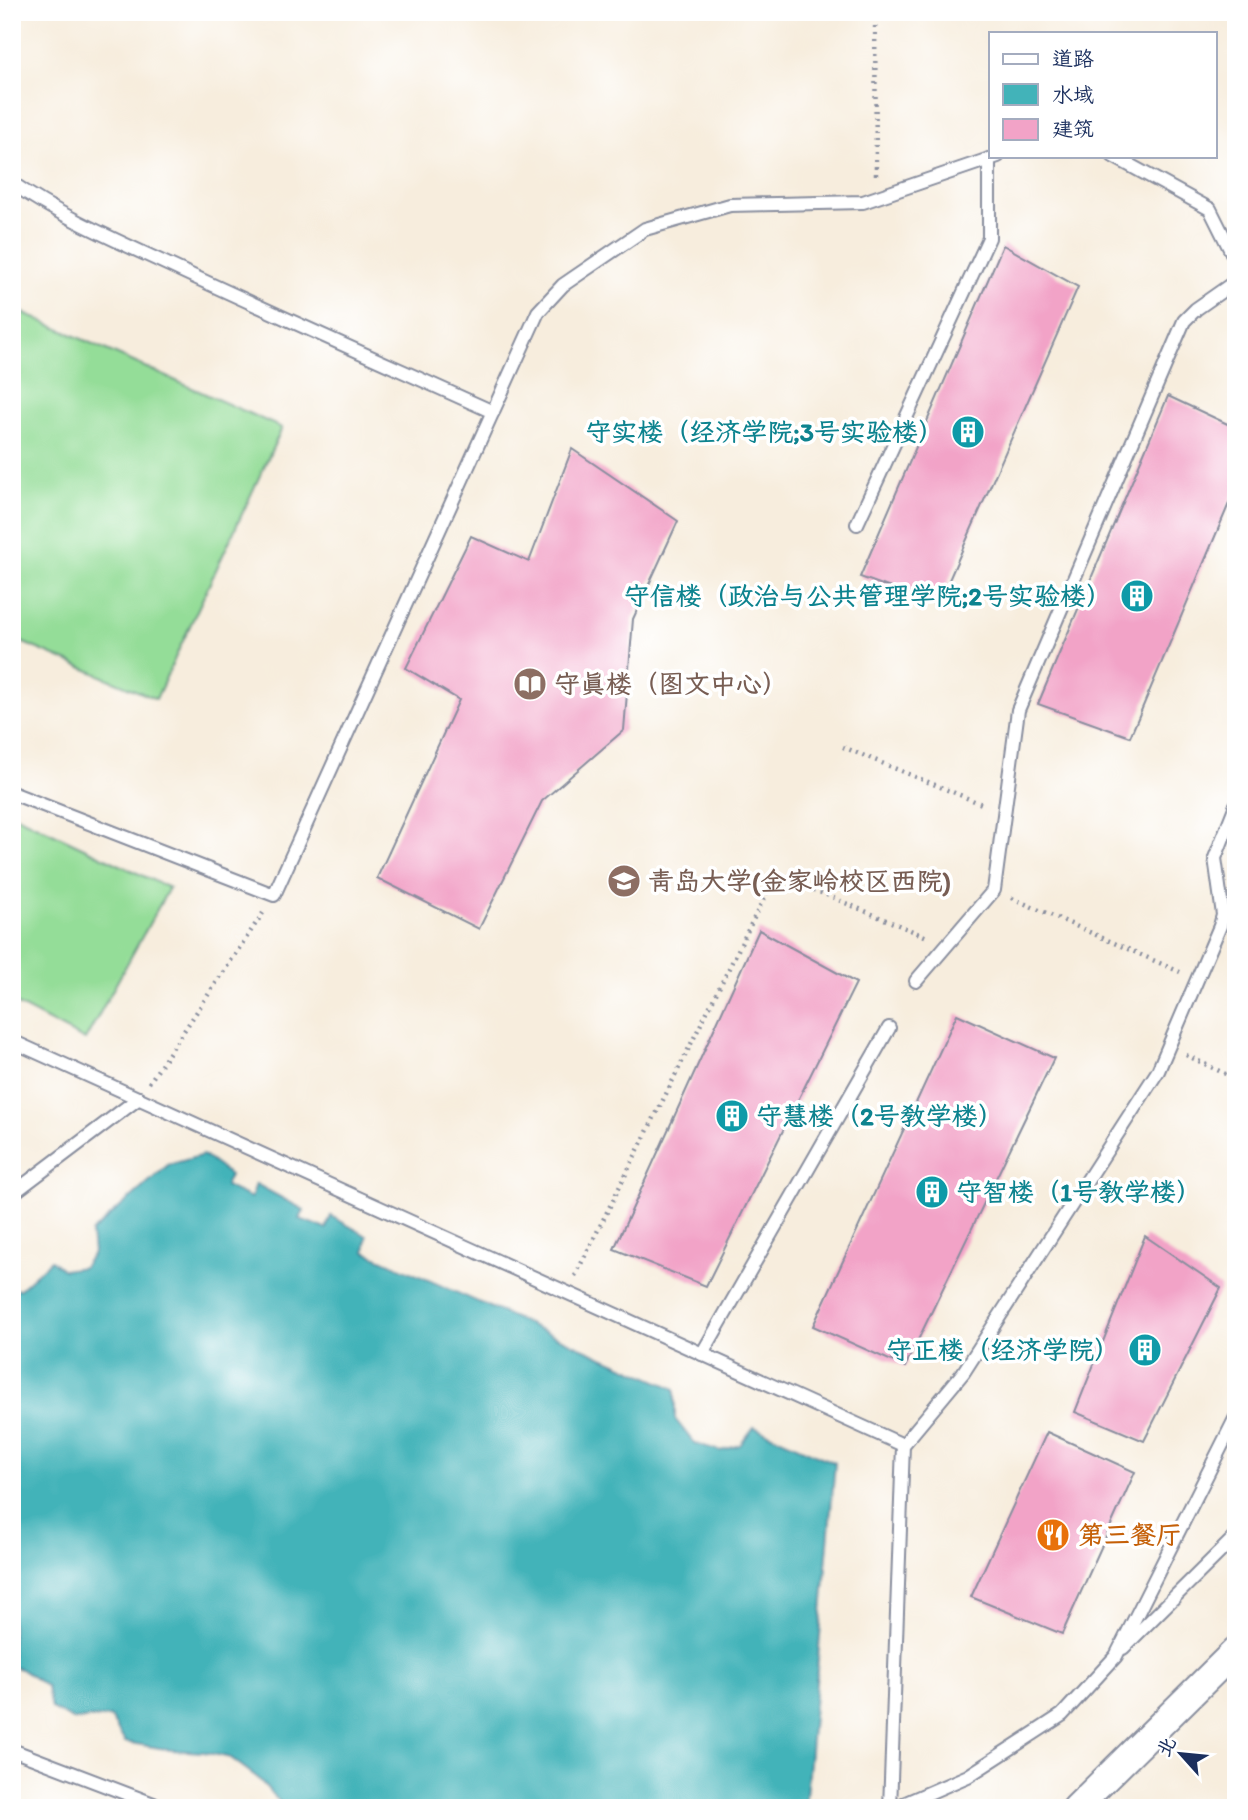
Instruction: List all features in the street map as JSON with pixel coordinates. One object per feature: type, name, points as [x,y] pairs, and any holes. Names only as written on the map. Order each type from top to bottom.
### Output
[{"type":"street","points":[[1076,1808],[1236,1650]]},
{"type":"lane","points":[[12,793],[274,895],[538,312],[563,285],[645,229],[730,205],[863,202],[994,158],[989,238],[857,524]]},
{"type":"lane","points":[[1117,158],[1210,209],[1236,261]]},
{"type":"lane","points":[[12,183],[40,202],[149,255],[493,412]]},
{"type":"lane","points":[[916,981],[994,890],[1018,710],[1184,321],[1196,309],[1236,281]]},
{"type":"lane","points":[[1236,805],[1215,858],[1223,915],[1151,1082],[963,1373],[903,1445],[892,1808],[968,1776],[1062,1715],[1115,1656],[1236,1536]]},
{"type":"lane","points":[[702,1354],[889,1028]]},
{"type":"lane","points":[[12,1041],[903,1445]]},
{"type":"lane","points":[[12,1194],[139,1098]]},
{"type":"lane","points":[[1115,1656],[1236,1417]]},
{"type":"lane","points":[[12,1750],[164,1808]]},
{"type":"path","points":[[875,12],[876,197]]},
{"type":"path","points":[[844,747],[1004,814]]},
{"type":"path","points":[[567,1293],[776,874],[946,945]]},
{"type":"path","points":[[994,890],[1197,979]]},
{"type":"path","points":[[139,1098],[274,895]]},
{"type":"path","points":[[1168,1047],[1236,1079]]},
{"type":"green space","points":[[12,308],[282,428],[156,699],[12,638]]},
{"type":"green space","points":[[12,814],[169,888],[85,1040],[12,1002]]},
{"type":"water","points":[[203,1155],[230,1175],[225,1186],[251,1198],[256,1184],[304,1210],[300,1219],[326,1229],[331,1216],[367,1236],[365,1252],[675,1389],[675,1419],[694,1443],[720,1451],[740,1445],[754,1427],[835,1463],[805,1808],[285,1808],[258,1778],[231,1758],[125,1742],[110,1717],[73,1720],[51,1708],[47,1687],[21,1669],[12,1667],[12,1290],[20,1289],[51,1260],[63,1270],[83,1267],[93,1253],[91,1233],[168,1165]]},
{"type":"building","name":"守实楼（经济学院;3号实验楼）","points":[[1003,245],[1078,287],[938,605],[860,577]]},
{"type":"building","name":"守信楼（政治与公共管理学院;2号实验楼）","points":[[1168,396],[1236,428],[1236,487],[1130,737],[1038,704]]},
{"type":"building","name":"守真楼（图文中心）","points":[[572,449],[678,521],[633,619],[624,730],[542,801],[479,929],[377,878],[459,700],[406,668],[471,536],[529,562]]},
{"type":"building","name":"守慧楼（2号教学楼）","points":[[759,930],[856,983],[706,1286],[614,1249]]},
{"type":"building","name":"守智楼（1号教学楼）","points":[[957,1014],[1054,1058],[905,1367],[813,1326]]},
{"type":"building","name":"守正楼（经济学院）","points":[[1145,1236],[1221,1288],[1144,1441],[1075,1412]]},
{"type":"building","name":"第三餐厅","points":[[1047,1432],[1135,1472],[1062,1634],[971,1597]]},
{"type":"place","name":"守实楼（经济学院;3号实验楼）","points":[[968,432]]},
{"type":"place","name":"守信楼（政治与公共管理学院;2号实验楼）","points":[[1137,596]]},
{"type":"place","name":"守真楼（图文中心）","points":[[530,684]]},
{"type":"place","name":"青岛大学(金家岭校区西院)","points":[[624,881]]},
{"type":"place","name":"守慧楼（2号教学楼）","points":[[732,1116]]},
{"type":"place","name":"守智楼（1号教学楼）","points":[[932,1192]]},
{"type":"place","name":"守正楼（经济学院）","points":[[1145,1350]]},
{"type":"place","name":"第三餐厅","points":[[1053,1535]]}]
